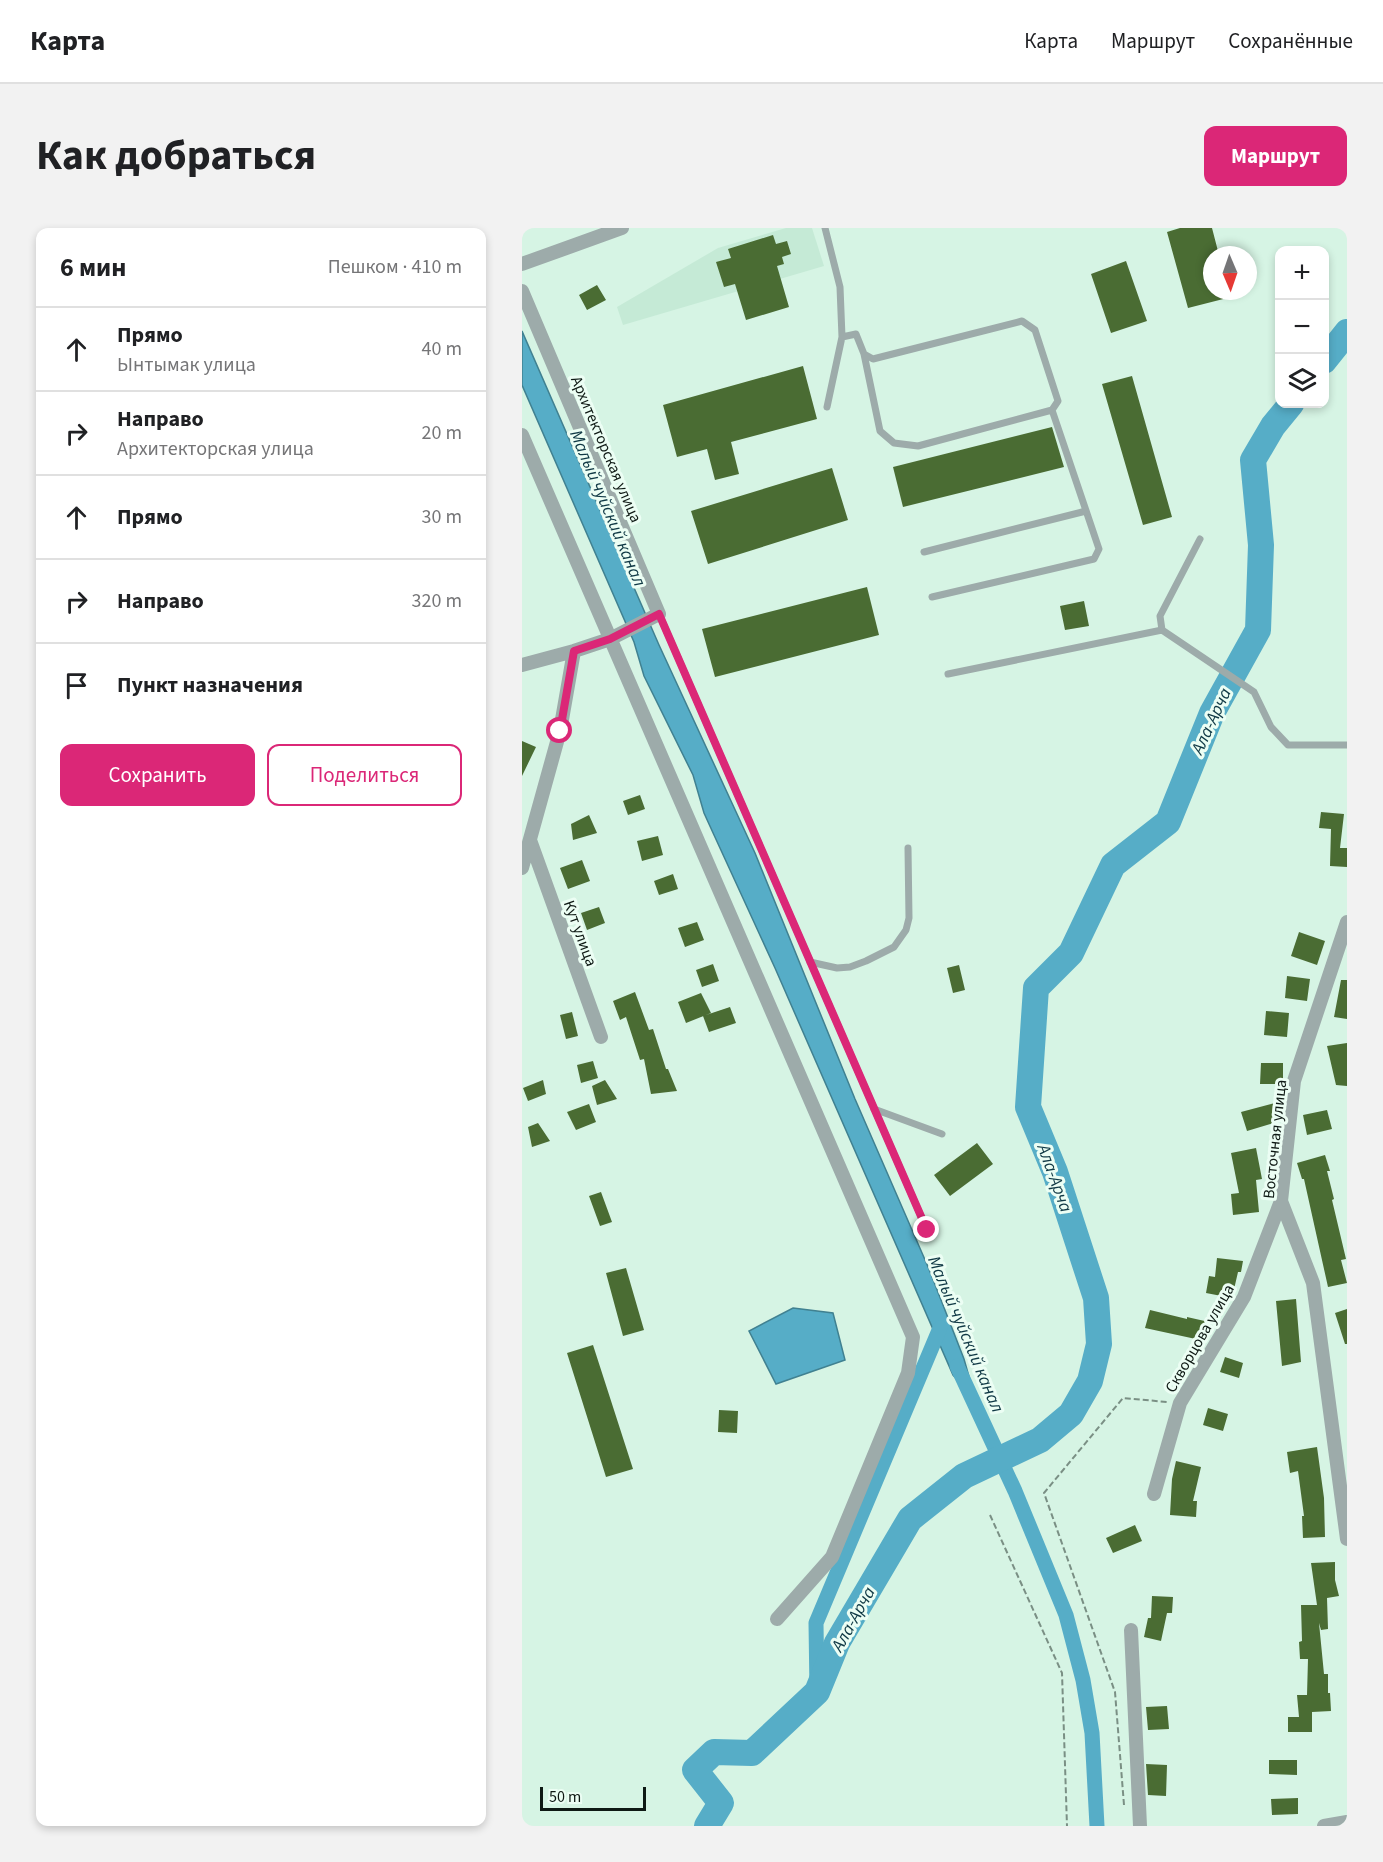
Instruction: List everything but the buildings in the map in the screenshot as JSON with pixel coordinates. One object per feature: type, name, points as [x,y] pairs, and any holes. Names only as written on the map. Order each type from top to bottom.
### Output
[{"type":"street","points":[[522,264],[622,228]]},
{"type":"street","name":"Архитекторская улица","points":[[522,291],[656,615]]},
{"type":"street","points":[[522,435],[913,1337],[908,1373],[832,1557],[777,1619]]},
{"type":"street","points":[[522,665],[610,639],[656,615]]},
{"type":"street","points":[[522,868],[560,731],[574,651]]},
{"type":"street","name":"Кут улица","points":[[530,840],[601,1037]]},
{"type":"street","name":"Восточная улица","points":[[1347,922],[1294,1081],[1281,1201],[1313,1283],[1347,1539]]},
{"type":"street","name":"Скворцова улица","points":[[1154,1494],[1180,1403],[1244,1297],[1281,1201]]},
{"type":"street","points":[[1131,1630],[1140,1826]]},
{"type":"street","points":[[1324,1826],[1347,1822]]},
{"type":"lane","points":[[825,228],[840,286],[842,337],[827,407]]},
{"type":"lane","points":[[842,337],[856,334],[864,354],[880,431],[894,443],[918,446],[1052,410],[1058,401],[1035,330],[1022,321],[873,359],[864,354]]},
{"type":"lane","points":[[932,597],[1094,559],[1099,549],[1052,410]]},
{"type":"lane","points":[[924,552],[1086,511]]},
{"type":"lane","points":[[1162,630],[1160,616],[1200,539]]},
{"type":"lane","points":[[656,615],[927,1230]]},
{"type":"lane","points":[[948,675],[1162,630],[1254,692],[1271,727],[1288,745],[1347,745]]},
{"type":"lane","points":[[810,962],[837,968],[850,967],[894,947],[906,930],[909,918],[908,848]]},
{"type":"lane","points":[[874,1109],[942,1134]]},
{"type":"path","points":[[1125,1815],[1114,1692],[1044,1493],[1123,1398],[1180,1403]]},
{"type":"path","points":[[990,1515],[1062,1673],[1067,1826]]},
{"type":"shaded area","points":[[786,228],[812,228],[824,266],[623,325],[617,307],[718,248]]},
{"type":"water","points":[[522,331],[659,645],[755,853],[855,1099],[929,1269],[970,1380],[961,1384],[953,1375],[775,968],[704,813],[693,775],[644,676],[634,642],[522,385]]},
{"type":"water","points":[[793,1308],[833,1313],[845,1360],[776,1384],[749,1331]]},
{"type":"waterway","name":"Ала-Арча","points":[[1329,355],[1347,332]]},
{"type":"waterway","name":"Ала-Арча","points":[[707,1826],[721,1803],[695,1770],[714,1752],[752,1753],[817,1692],[837,1643],[910,1519],[964,1476],[1040,1440],[1071,1414],[1090,1381],[1099,1344],[1096,1298],[1055,1172],[1028,1107],[1036,988],[1071,953],[1113,865],[1168,822],[1212,713],[1258,630],[1261,545],[1253,460],[1273,426],[1288,408]]},
{"type":"waterway","points":[[817,1692],[816,1623],[940,1328]]},
{"type":"waterway","name":"Малый чуйский канал","points":[[957,1366],[1015,1491],[1066,1615],[1083,1680],[1092,1733],[1097,1826]]},
{"type":"route","points":[[560,731],[574,651],[610,639],[659,614],[927,1230]]}]
